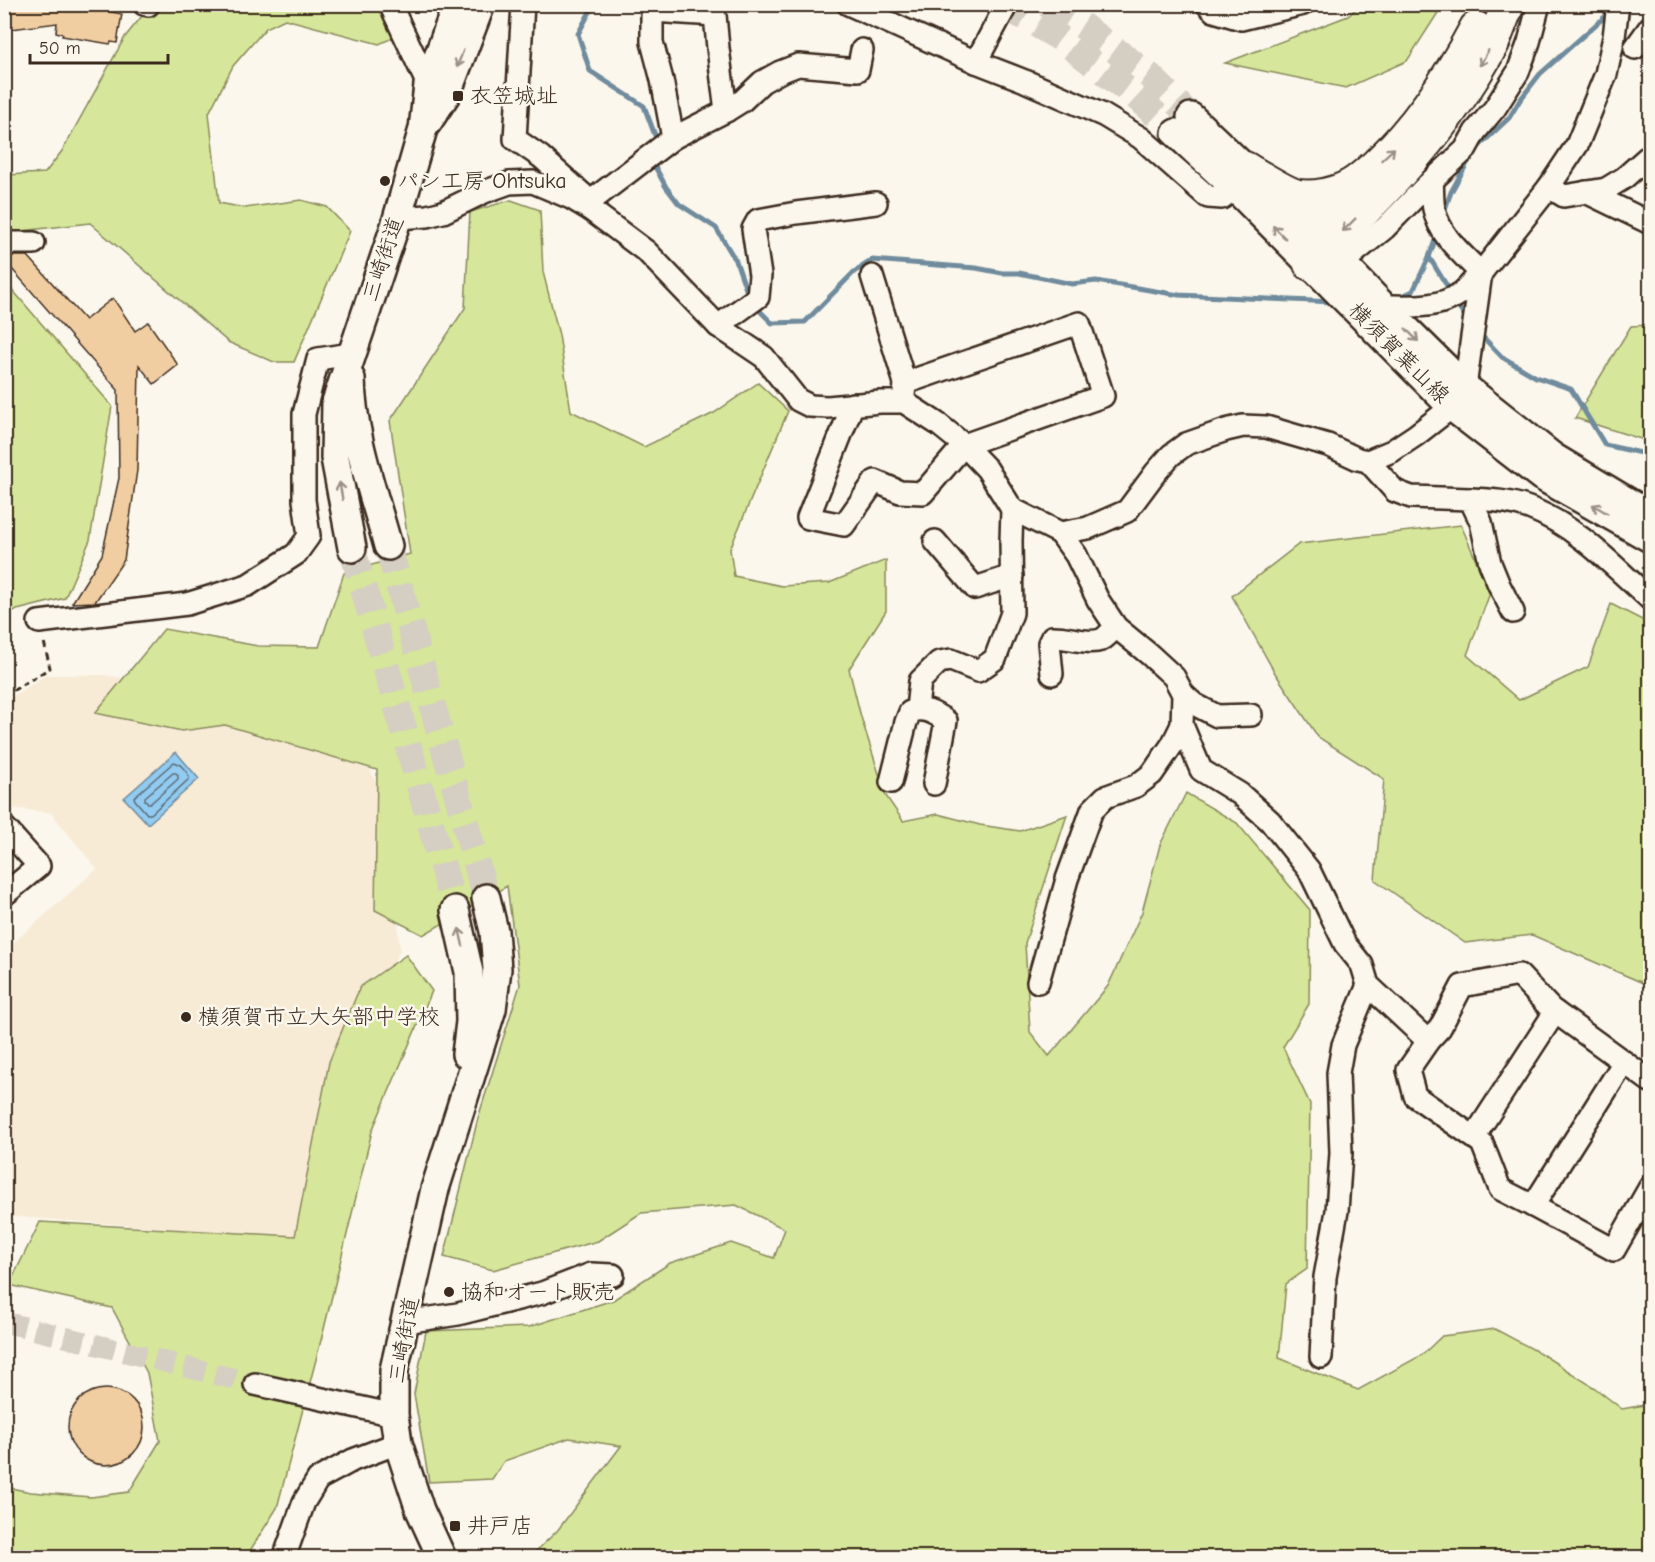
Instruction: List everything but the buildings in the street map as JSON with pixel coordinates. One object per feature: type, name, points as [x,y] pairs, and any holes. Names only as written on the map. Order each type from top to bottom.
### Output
[{"type":"highway","points":[[1240,178],[1296,196],[1314,196],[1351,186],[1395,147],[1414,124],[1464,51],[1489,4]]},
{"type":"highway","points":[[1322,251],[1402,171],[1442,123],[1459,100],[1492,44],[1508,4]]},
{"type":"highway","points":[[1322,251],[1365,175]]},
{"type":"main road","name":"三崎街道","points":[[352,548],[335,458],[336,402],[397,218],[423,129],[428,85],[457,4]]},
{"type":"main road","name":"三崎街道","points":[[423,129],[447,93],[481,4]]},
{"type":"main road","name":"横須賀葉山線","points":[[1184,125],[1383,306],[1459,397],[1650,515]]},
{"type":"main road","name":"横須賀葉山線","points":[[1322,251],[1459,397],[1542,476],[1650,538]]},
{"type":"main road","name":"三崎街道","points":[[351,354],[352,401],[362,450],[388,546]]},
{"type":"main road","name":"三崎街道","points":[[442,1557],[420,1510],[398,1443],[394,1415],[394,1370],[435,1189],[492,1009],[497,969],[494,932],[486,898]]},
{"type":"main road","name":"三崎街道","points":[[455,910],[469,972],[470,1022],[457,1120]]},
{"type":"main road","points":[[469,972],[485,976],[497,969]]},
{"type":"street","points":[[390,4],[428,85]]},
{"type":"street","points":[[523,4],[515,139],[541,157],[591,206],[647,252],[718,326],[764,357],[798,400],[810,406],[828,407],[854,404],[880,402],[1079,323],[1103,396],[964,445],[923,493],[900,492],[875,481],[844,525],[807,518],[854,404]]},
{"type":"street","points":[[848,4],[976,62],[1102,115],[1141,138],[1208,197],[1222,198],[1240,178]]},
{"type":"street","points":[[976,62],[1007,4]]},
{"type":"street","points":[[1207,4],[1214,11],[1241,19],[1303,4]]},
{"type":"street","points":[[1322,251],[1385,228],[1465,150],[1474,132],[1495,108],[1518,72],[1539,4]]},
{"type":"street","points":[[1383,306],[1428,305],[1443,302],[1460,293],[1480,273],[1549,187],[1577,145],[1593,109],[1606,74],[1618,4]]},
{"type":"street","points":[[673,138],[652,42],[652,11],[715,15],[726,111]]},
{"type":"street","points":[[1635,48],[1650,27]]},
{"type":"street","points":[[591,206],[673,138],[742,101],[762,82],[798,65],[858,70],[862,50]]},
{"type":"street","points":[[1549,187],[1564,196],[1606,189],[1624,178],[1650,155]]},
{"type":"street","points":[[1432,180],[1433,208],[1438,224],[1451,242],[1480,273]]},
{"type":"street","points":[[397,218],[427,216],[443,212],[484,192],[509,183],[521,182],[532,182],[591,206]]},
{"type":"street","points":[[1586,192],[1650,222]]},
{"type":"street","points":[[718,326],[758,297],[760,275],[753,229],[758,220],[876,203]]},
{"type":"street","points":[[4,243],[34,243]]},
{"type":"street","points":[[1060,533],[1088,528],[1127,511],[1171,455],[1186,444],[1226,429],[1242,426],[1266,427],[1328,445],[1358,459],[1368,461],[1392,451],[1416,435],[1459,397],[1480,273]]},
{"type":"street","points":[[872,276],[905,392],[987,469],[1012,509],[1060,533],[1076,555],[1098,600],[1116,627],[1174,677],[1183,694],[1194,704],[1217,716],[1251,715]]},
{"type":"street","points":[[39,622],[187,604],[248,585],[296,554],[309,536],[304,500],[304,414],[318,358],[351,354]]},
{"type":"street","points":[[1368,461],[1395,491],[1411,497],[1496,500],[1528,507],[1564,524],[1650,599]]},
{"type":"street","points":[[1470,499],[1481,522],[1490,563],[1513,612]]},
{"type":"street","points":[[917,709],[920,681],[939,662],[951,660],[978,671],[995,659],[1012,614],[1012,509]]},
{"type":"street","points":[[935,541],[975,588],[1012,576]]},
{"type":"street","points":[[1052,674],[1049,643],[1052,637],[1062,636],[1090,641],[1102,639],[1116,627]]},
{"type":"street","points":[[1038,982],[1067,879],[1092,810],[1105,797],[1136,786],[1152,774],[1172,745],[1182,725],[1183,694]]},
{"type":"street","points":[[891,782],[906,722],[910,712],[917,709],[935,713],[946,721],[934,784]]},
{"type":"street","points":[[1182,725],[1201,770],[1240,795],[1270,821],[1309,870],[1345,944],[1362,965],[1368,985],[1428,1041]]},
{"type":"street","points":[[4,827],[39,866],[4,895]]},
{"type":"street","points":[[1650,1081],[1555,1012],[1520,975],[1461,986],[1440,1028],[1408,1070],[1415,1096],[1482,1143],[1500,1190],[1614,1250],[1650,1187]]},
{"type":"street","points":[[1321,1357],[1325,1277],[1337,1211],[1341,1153],[1338,1073],[1343,1045],[1368,985]]},
{"type":"street","points":[[1474,1137],[1555,1012]]},
{"type":"street","points":[[1533,1206],[1624,1062]]},
{"type":"street","points":[[405,1322],[458,1314],[542,1293],[591,1275],[613,1275]]},
{"type":"street","points":[[255,1384],[394,1415]]},
{"type":"street","points":[[284,1557],[304,1502],[318,1479],[352,1460],[398,1443]]},
{"type":"path","points":[[4,696],[51,668],[39,622]]},
{"type":"shaded area","name":"横須賀市立大矢部中学校","points":[[46,675],[103,675],[226,694],[364,758],[386,802],[400,950],[337,1082],[310,1260],[204,1231],[5,1216],[9,1180],[4,1179],[4,951],[97,869],[51,813],[5,807],[5,701]]},
{"type":"green space","points":[[151,5],[379,5],[401,25],[395,37],[379,44],[285,19],[266,28],[233,66],[209,113],[219,203],[245,208],[301,200],[327,207],[350,231],[294,362],[274,362],[228,342],[90,223],[21,231],[5,243],[5,175],[45,173],[62,151],[125,37]]},
{"type":"green space","points":[[1360,5],[1443,5],[1407,61],[1346,88],[1225,63],[1348,16]]},
{"type":"green space","points":[[511,200],[540,210],[543,272],[559,335],[571,411],[644,447],[714,413],[758,383],[788,411],[730,549],[734,576],[782,586],[829,583],[886,560],[886,611],[849,669],[861,717],[886,796],[903,821],[938,814],[980,825],[1020,831],[1067,815],[1025,943],[1030,1032],[1049,1056],[1108,986],[1142,912],[1160,845],[1186,793],[1237,823],[1310,910],[1309,1004],[1283,1047],[1310,1104],[1307,1269],[1286,1284],[1279,1358],[1358,1390],[1422,1355],[1442,1336],[1495,1329],[1540,1353],[1595,1388],[1622,1409],[1650,1404],[1650,1557],[530,1557],[557,1531],[621,1446],[569,1438],[504,1461],[492,1479],[429,1482],[414,1394],[426,1331],[529,1327],[613,1300],[670,1263],[731,1243],[774,1258],[785,1229],[736,1205],[641,1213],[598,1241],[493,1270],[444,1257],[478,1118],[520,985],[507,886],[423,935],[375,910],[377,770],[225,725],[182,731],[95,713],[164,629],[258,646],[319,647],[344,573],[410,554],[390,421],[465,308],[470,212]]},
{"type":"green space","points":[[4,280],[112,406],[90,540],[65,598],[5,613]]},
{"type":"green space","points":[[1650,325],[1650,442],[1575,418],[1631,326]]},
{"type":"green space","points":[[1461,525],[1490,593],[1467,655],[1519,700],[1588,667],[1611,604],[1650,624],[1650,989],[1643,983],[1532,935],[1465,943],[1375,880],[1384,779],[1318,737],[1275,673],[1232,596],[1299,544]]},
{"type":"green space","points":[[406,955],[432,991],[372,1131],[324,1329],[277,1508],[246,1557],[5,1558],[5,1487],[31,1492],[91,1497],[129,1492],[160,1441],[147,1373],[112,1308],[9,1285],[40,1222],[295,1236],[329,1062],[360,987]]},
{"type":"water","points":[[176,752],[199,779],[148,824],[124,798]]},
{"type":"waterway","points":[[594,4],[578,34],[590,71],[644,106],[656,138],[655,143]]},
{"type":"waterway","points":[[1475,150],[1509,118],[1540,74],[1610,12]]},
{"type":"waterway","points":[[1443,215],[1451,192],[1470,158]]},
{"type":"waterway","points":[[652,161],[666,187],[679,204],[716,228],[736,261],[749,298]]},
{"type":"waterway","points":[[1398,298],[1413,291],[1438,232]]},
{"type":"waterway","points":[[1429,257],[1452,294]]},
{"type":"waterway","points":[[754,305],[772,323],[805,322],[854,272],[872,260],[1019,273],[1072,284],[1096,281],[1179,295],[1334,302]]},
{"type":"waterway","points":[[1456,302],[1467,320]]},
{"type":"waterway","points":[[1479,333],[1502,357],[1536,377],[1571,389],[1605,445],[1650,455]]},
{"type":"tunnel","points":[[1002,4],[1060,38],[1133,94],[1176,133]]},
{"type":"tunnel","points":[[1047,4],[1084,27],[1150,76],[1191,117]]},
{"type":"tunnel","points":[[388,546],[486,898]]},
{"type":"tunnel","points":[[352,548],[455,910]]},
{"type":"tunnel","points":[[4,1322],[255,1384]]},
{"type":"place","name":"衣笠城址","points":[[458,96]]},
{"type":"place","name":"パン工房 Ohtsuka","points":[[385,181]]},
{"type":"place","name":"横須賀市立大矢部中学校","points":[[186,1017]]},
{"type":"place","name":"協和オート販売","points":[[449,1292]]},
{"type":"place","name":"井戸店","points":[[455,1526]]}]
